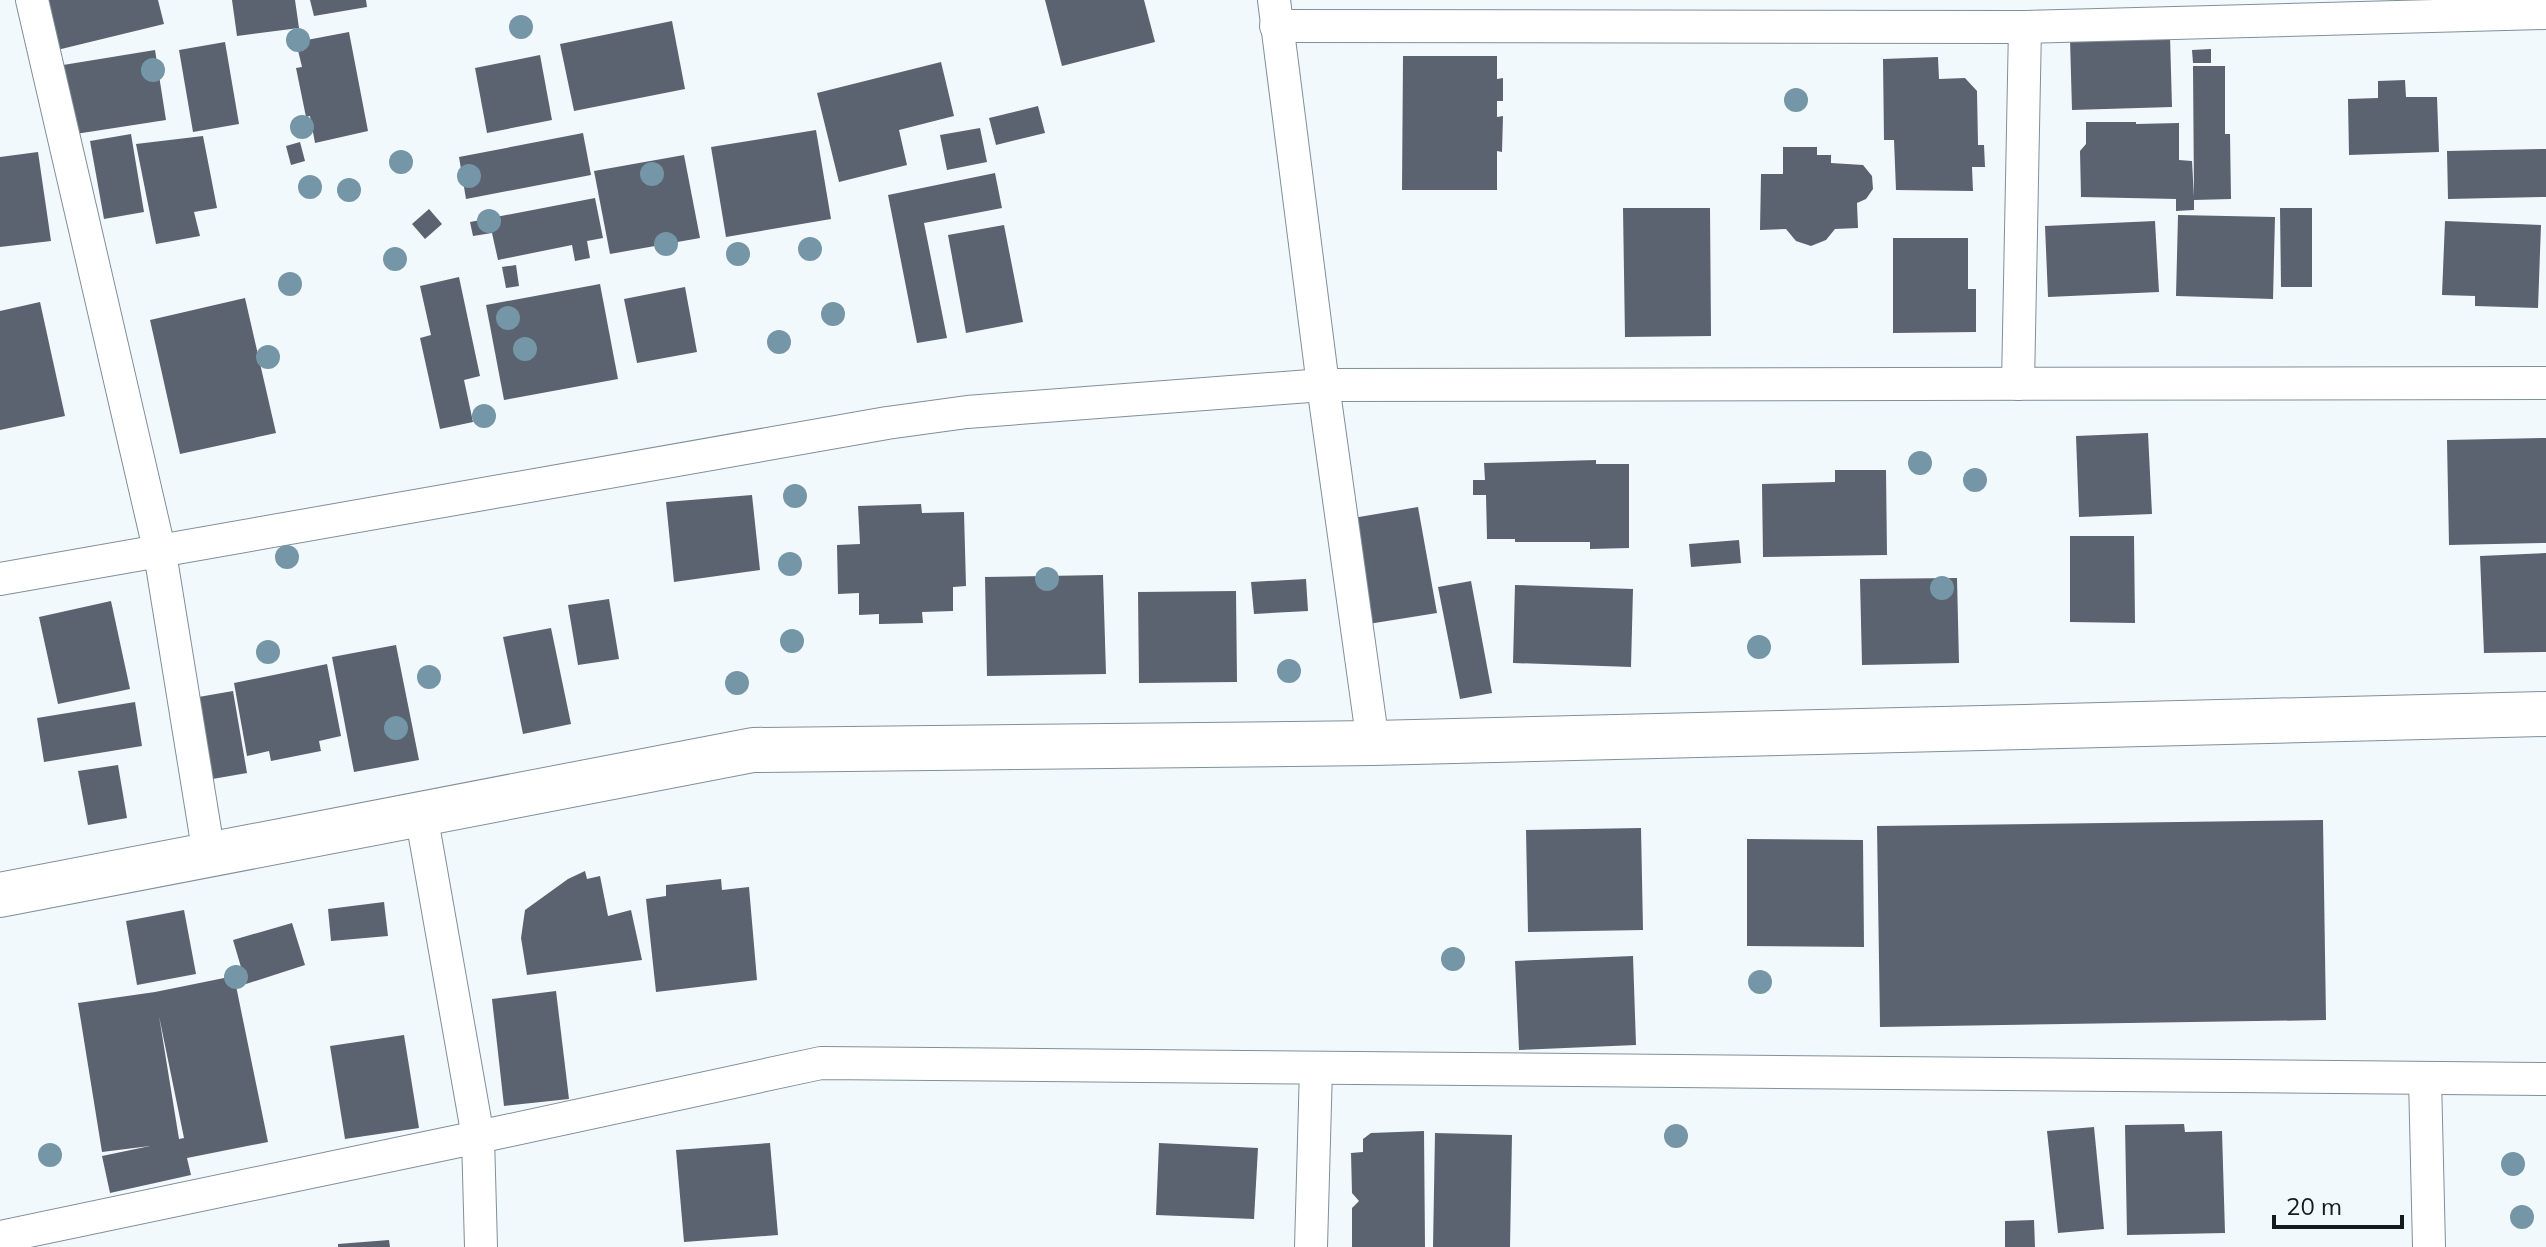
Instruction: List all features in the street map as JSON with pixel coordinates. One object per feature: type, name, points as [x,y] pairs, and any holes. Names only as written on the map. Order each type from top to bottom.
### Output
[{"type":"main road","points":[[0,895],[753,750],[1373,743],[2546,714]]},
{"type":"street","points":[[32,0],[160,553],[209,855]]},
{"type":"street","points":[[1373,743],[1275,13],[2025,27],[2546,13]]},
{"type":"street","points":[[2018,384],[2025,27]]},
{"type":"street","points":[[0,579],[887,423],[967,412],[1323,385],[2546,383]]},
{"type":"street","points":[[421,814],[478,1137],[481,1247]]},
{"type":"street","points":[[0,1237],[821,1063],[2546,1079]]},
{"type":"street","points":[[1311,1247],[1316,1068]]},
{"type":"street","points":[[2425,1078],[2429,1247]]},
{"type":"building","points":[[40,0],[158,0],[164,24],[53,51]]},
{"type":"building","points":[[232,0],[295,0],[299,28],[237,36]]},
{"type":"building","points":[[310,0],[366,0],[367,7],[314,16]]},
{"type":"building","points":[[1045,0],[1144,0],[1155,42],[1062,66]]},
{"type":"building","points":[[672,21],[685,89],[574,111],[560,44]]},
{"type":"building","points":[[349,32],[368,131],[315,143],[296,68],[302,67],[296,42]]},
{"type":"building","points":[[2170,36],[2172,107],[2072,110],[2070,39]]},
{"type":"building","points":[[225,42],[239,124],[193,132],[179,50]]},
{"type":"building","points":[[2211,49],[2211,63],[2193,63],[2192,50]]},
{"type":"building","points":[[155,50],[166,120],[69,135],[57,66]]},
{"type":"building","points":[[540,55],[552,120],[487,133],[475,68]]},
{"type":"building","points":[[1403,56],[1497,56],[1497,79],[1503,78],[1503,101],[1497,101],[1497,117],[1503,116],[1502,152],[1497,151],[1497,190],[1402,190]]},
{"type":"building","points":[[1938,57],[1939,79],[1965,78],[1977,91],[1978,145],[1984,145],[1985,167],[1972,167],[1973,191],[1896,190],[1894,140],[1884,140],[1883,59]]},
{"type":"building","points":[[941,62],[954,116],[899,130],[907,165],[839,182],[817,93]]},
{"type":"building","points":[[2193,66],[2225,66],[2225,134],[2230,134],[2231,199],[2194,200],[2194,210],[2176,211],[2176,199],[2081,197],[2080,151],[2086,144],[2086,122],[2136,122],[2179,123],[2179,160],[2192,161],[2194,197]]},
{"type":"building","points":[[2405,80],[2406,97],[2437,97],[2439,152],[2349,155],[2348,99],[2378,98],[2378,81]]},
{"type":"building","points":[[1038,106],[1045,133],[996,145],[989,118]]},
{"type":"building","points":[[980,128],[987,162],[947,170],[940,135]]},
{"type":"building","points":[[816,130],[831,219],[726,237],[711,147]]},
{"type":"building","points":[[583,133],[591,175],[466,199],[459,157]]},
{"type":"building","points":[[131,134],[144,212],[104,219],[90,141]]},
{"type":"building","points":[[203,136],[217,208],[194,212],[200,236],[156,244],[136,144]]},
{"type":"building","points":[[300,142],[305,161],[291,165],[286,146]]},
{"type":"building","points":[[1783,147],[1817,147],[1817,155],[1831,155],[1831,163],[1863,165],[1872,176],[1873,189],[1866,199],[1857,203],[1858,228],[1835,229],[1826,240],[1811,246],[1796,241],[1786,229],[1760,230],[1761,174],[1783,174]]},
{"type":"building","points":[[2546,149],[2546,197],[2448,199],[2447,151]]},
{"type":"building","points":[[38,152],[51,241],[0,247],[0,157]]},
{"type":"building","points":[[684,155],[700,238],[610,254],[594,171]]},
{"type":"building","points":[[995,173],[1002,208],[924,223],[947,338],[917,343],[888,195]]},
{"type":"building","points":[[595,198],[603,238],[587,241],[590,258],[575,261],[572,245],[498,260],[492,233],[473,236],[470,222]]},
{"type":"building","points":[[1623,208],[1710,208],[1711,336],[1625,337]]},
{"type":"building","points":[[2280,208],[2312,208],[2312,287],[2281,287]]},
{"type":"building","points":[[429,209],[442,224],[425,239],[412,224]]},
{"type":"building","points":[[2178,215],[2275,217],[2273,299],[2176,296]]},
{"type":"building","points":[[2155,221],[2159,292],[2048,297],[2045,226]]},
{"type":"building","points":[[2445,221],[2541,225],[2538,308],[2475,306],[2475,296],[2442,295]]},
{"type":"building","points":[[1004,225],[1023,322],[966,333],[948,235]]},
{"type":"building","points":[[1893,238],[1968,238],[1968,289],[1976,289],[1976,332],[1893,333]]},
{"type":"building","points":[[516,265],[519,286],[506,288],[502,267]]},
{"type":"building","points":[[459,277],[480,376],[464,380],[473,422],[440,429],[420,338],[431,335],[420,286]]},
{"type":"building","points":[[600,284],[618,379],[504,400],[486,305]]},
{"type":"building","points":[[685,287],[697,352],[637,363],[624,299]]},
{"type":"building","points":[[245,298],[276,433],[180,454],[150,320]]},
{"type":"building","points":[[40,302],[65,416],[0,430],[0,311]]},
{"type":"building","points":[[2148,433],[2152,514],[2079,517],[2076,436]]},
{"type":"building","points":[[2546,438],[2546,543],[2449,545],[2447,440]]},
{"type":"building","points":[[1596,460],[1596,464],[1629,464],[1629,548],[1590,549],[1590,542],[1487,539],[1486,495],[1473,495],[1473,480],[1485,480],[1484,463]]},
{"type":"building","points":[[1835,470],[1886,470],[1887,555],[1763,557],[1762,484],[1835,482]]},
{"type":"building","points":[[752,495],[760,570],[674,582],[666,502]]},
{"type":"building","points":[[921,504],[922,513],[964,512],[966,586],[953,587],[953,611],[922,612],[923,623],[879,624],[879,614],[859,615],[859,593],[838,594],[837,545],[860,544],[858,506]]},
{"type":"building","points":[[1418,507],[1437,613],[1362,625],[1353,518]]},
{"type":"building","points":[[2070,536],[2134,536],[2135,623],[2070,622]]},
{"type":"building","points":[[1739,540],[1741,563],[1691,567],[1689,544]]},
{"type":"building","points":[[2546,553],[2546,652],[2484,653],[2480,556]]},
{"type":"building","points":[[1103,575],[1106,674],[987,676],[985,577]]},
{"type":"building","points":[[1957,578],[1959,663],[1862,665],[1860,579]]},
{"type":"building","points":[[1306,579],[1308,611],[1254,614],[1251,582]]},
{"type":"building","points":[[1471,581],[1492,693],[1460,699],[1438,587]]},
{"type":"building","points":[[1515,585],[1633,589],[1631,667],[1513,663]]},
{"type":"building","points":[[1236,591],[1237,682],[1139,683],[1138,592]]},
{"type":"building","points":[[609,599],[619,659],[578,665],[568,605]]},
{"type":"building","points":[[111,601],[130,689],[58,704],[39,617]]},
{"type":"building","points":[[551,628],[571,724],[523,734],[503,637]]},
{"type":"building","points":[[396,645],[419,760],[354,772],[332,657]]},
{"type":"building","points":[[327,664],[341,736],[319,741],[321,751],[271,761],[269,751],[247,756],[234,683]]},
{"type":"building","points":[[233,691],[247,773],[201,781],[187,699]]},
{"type":"building","points":[[135,702],[142,746],[44,762],[37,718]]},
{"type":"building","points":[[118,765],[127,818],[88,825],[78,771]]},
{"type":"building","points":[[2323,820],[2326,1020],[1880,1027],[1877,826]]},
{"type":"building","points":[[1641,828],[1643,930],[1528,932],[1526,830]]},
{"type":"building","points":[[1747,839],[1863,840],[1864,947],[1747,946]]},
{"type":"building","points":[[585,871],[587,879],[600,876],[608,916],[631,910],[642,960],[527,975],[521,938],[525,910],[568,879]]},
{"type":"building","points":[[721,879],[722,890],[749,887],[757,980],[656,992],[646,899],[666,896],[666,885]]},
{"type":"building","points":[[384,902],[388,936],[331,941],[328,909]]},
{"type":"building","points":[[184,910],[196,974],[137,985],[126,921]]},
{"type":"building","points":[[292,923],[305,965],[246,984],[233,940]]},
{"type":"building","points":[[1633,956],[1636,1045],[1519,1050],[1515,961]]},
{"type":"building","points":[[234,976],[268,1142],[187,1158],[191,1175],[110,1193],[102,1156],[150,1146],[102,1152],[78,1003]],"holes":[[[159,1016],[184,1138],[179,1139]]]},
{"type":"building","points":[[556,991],[569,1099],[504,1106],[492,999]]},
{"type":"building","points":[[404,1035],[419,1128],[345,1139],[330,1046]]},
{"type":"building","points":[[2184,1124],[2185,1132],[2222,1131],[2225,1233],[2127,1235],[2125,1125]]},
{"type":"building","points":[[2094,1127],[2104,1229],[2058,1233],[2047,1131]]},
{"type":"building","points":[[1424,1131],[1425,1247],[1352,1247],[1352,1208],[1359,1201],[1352,1193],[1351,1153],[1363,1152],[1363,1139],[1371,1133]]},
{"type":"building","points":[[1435,1133],[1512,1135],[1510,1247],[1433,1247]]},
{"type":"building","points":[[770,1143],[778,1235],[684,1242],[676,1150]]},
{"type":"building","points":[[1159,1143],[1258,1148],[1254,1219],[1156,1215]]},
{"type":"building","points":[[2034,1220],[2035,1247],[2005,1247],[2005,1221]]},
{"type":"building","points":[[389,1240],[390,1247],[338,1247],[338,1244]]}]
